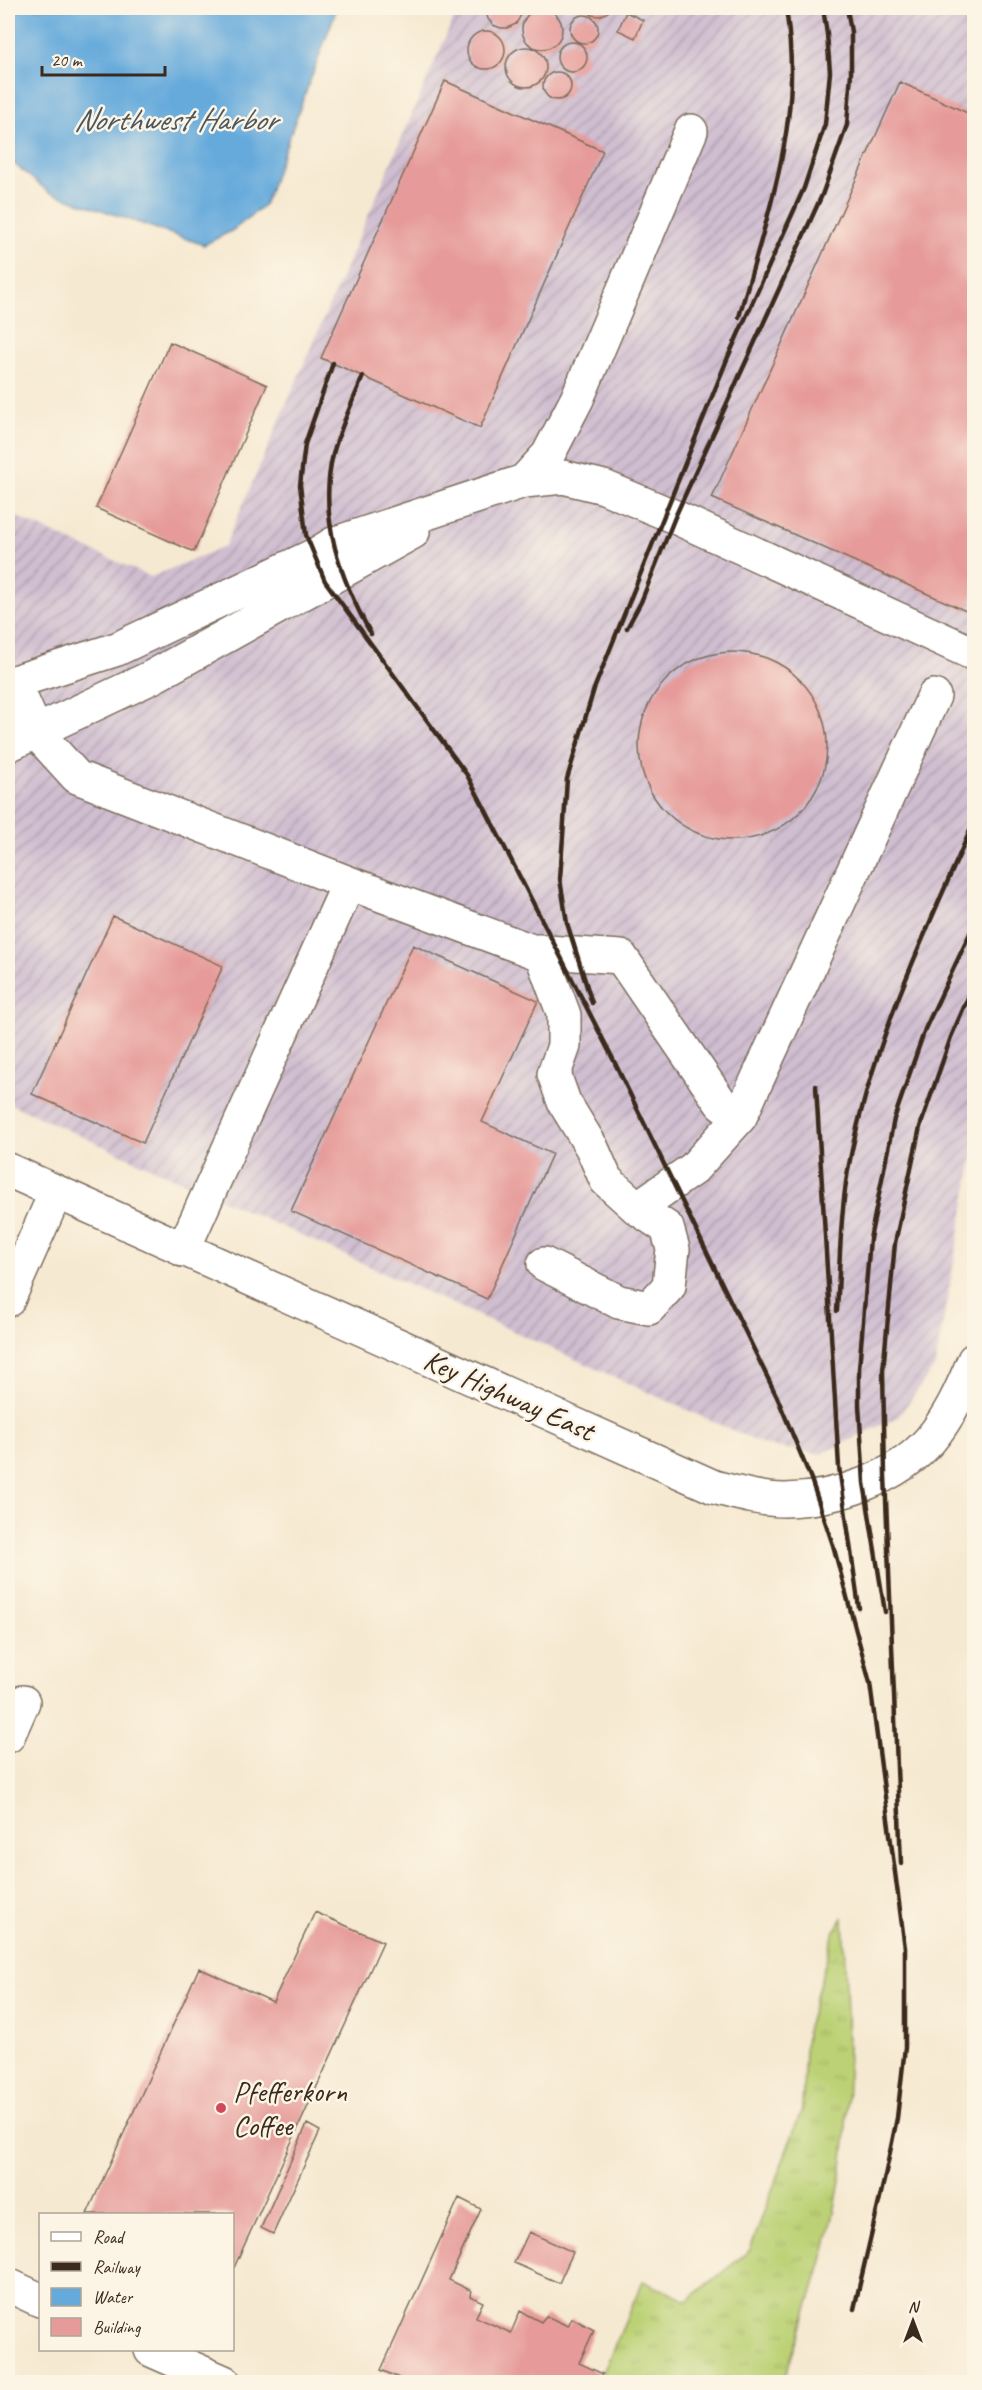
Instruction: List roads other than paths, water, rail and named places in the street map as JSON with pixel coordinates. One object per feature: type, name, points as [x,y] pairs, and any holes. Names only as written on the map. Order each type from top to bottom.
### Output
[{"type":"street","points":[[524,481],[548,455],[577,399],[691,131]]},
{"type":"street","points":[[740,1117],[721,1103],[621,957],[532,951],[76,777],[22,738],[11,683],[117,650],[315,555],[333,544],[524,481],[563,477],[604,487],[675,517],[975,654]]},
{"type":"street","points":[[22,738],[152,678],[483,494]]},
{"type":"street","points":[[636,1208],[693,1169],[740,1117],[934,696]]},
{"type":"street","points":[[183,1250],[349,883]]},
{"type":"street","points":[[540,951],[564,1015],[564,1046],[554,1074],[564,1102],[592,1148],[606,1180],[636,1208],[667,1228],[673,1250],[669,1286],[649,1308],[619,1302],[544,1264]]},
{"type":"street","name":"Key Highway East","points":[[8,1170],[714,1487],[753,1497],[785,1500],[816,1496],[842,1491],[885,1474],[929,1440],[958,1399],[975,1360]]},
{"type":"street","points":[[8,1300],[56,1192]]},
{"type":"street","points":[[8,1736],[23,1702]]},
{"type":"street","points":[[8,2285],[39,2300]]},
{"type":"street","points":[[155,2351],[224,2382]]},
{"type":"water","name":"Northwest Harbor","points":[[8,8],[337,8],[264,205],[233,230],[204,245],[49,192],[8,159]]},
{"type":"railway","points":[[739,317],[773,195],[786,132],[791,71],[786,8]]},
{"type":"railway","points":[[592,1003],[567,923],[560,879],[567,779],[594,689],[728,357],[804,188],[825,124],[830,72],[823,8]]},
{"type":"railway","points":[[627,628],[641,602],[675,517],[822,195],[847,125],[851,73],[851,32],[847,8]]},
{"type":"railway","points":[[333,363],[305,444],[300,485],[306,535],[325,581],[467,775],[612,1057],[777,1397],[811,1479],[833,1545],[870,1683],[905,1948],[905,2047],[897,2118],[854,2309]]},
{"type":"railway","points":[[363,376],[333,454],[328,501],[330,524],[341,569],[371,634]]},
{"type":"railway","points":[[837,1311],[845,1187],[870,1080],[900,993],[974,822]]},
{"type":"railway","points":[[885,1612],[864,1483],[859,1405],[859,1369],[870,1239],[894,1119],[925,1029],[974,925]]},
{"type":"railway","points":[[901,1864],[883,1371],[895,1243],[920,1127],[951,1037],[974,984]]},
{"type":"railway","points":[[816,1086],[839,1467],[859,1608]]},
{"type":"place","name":"Pfefferkorn Coffee","points":[[221,2108]]}]
